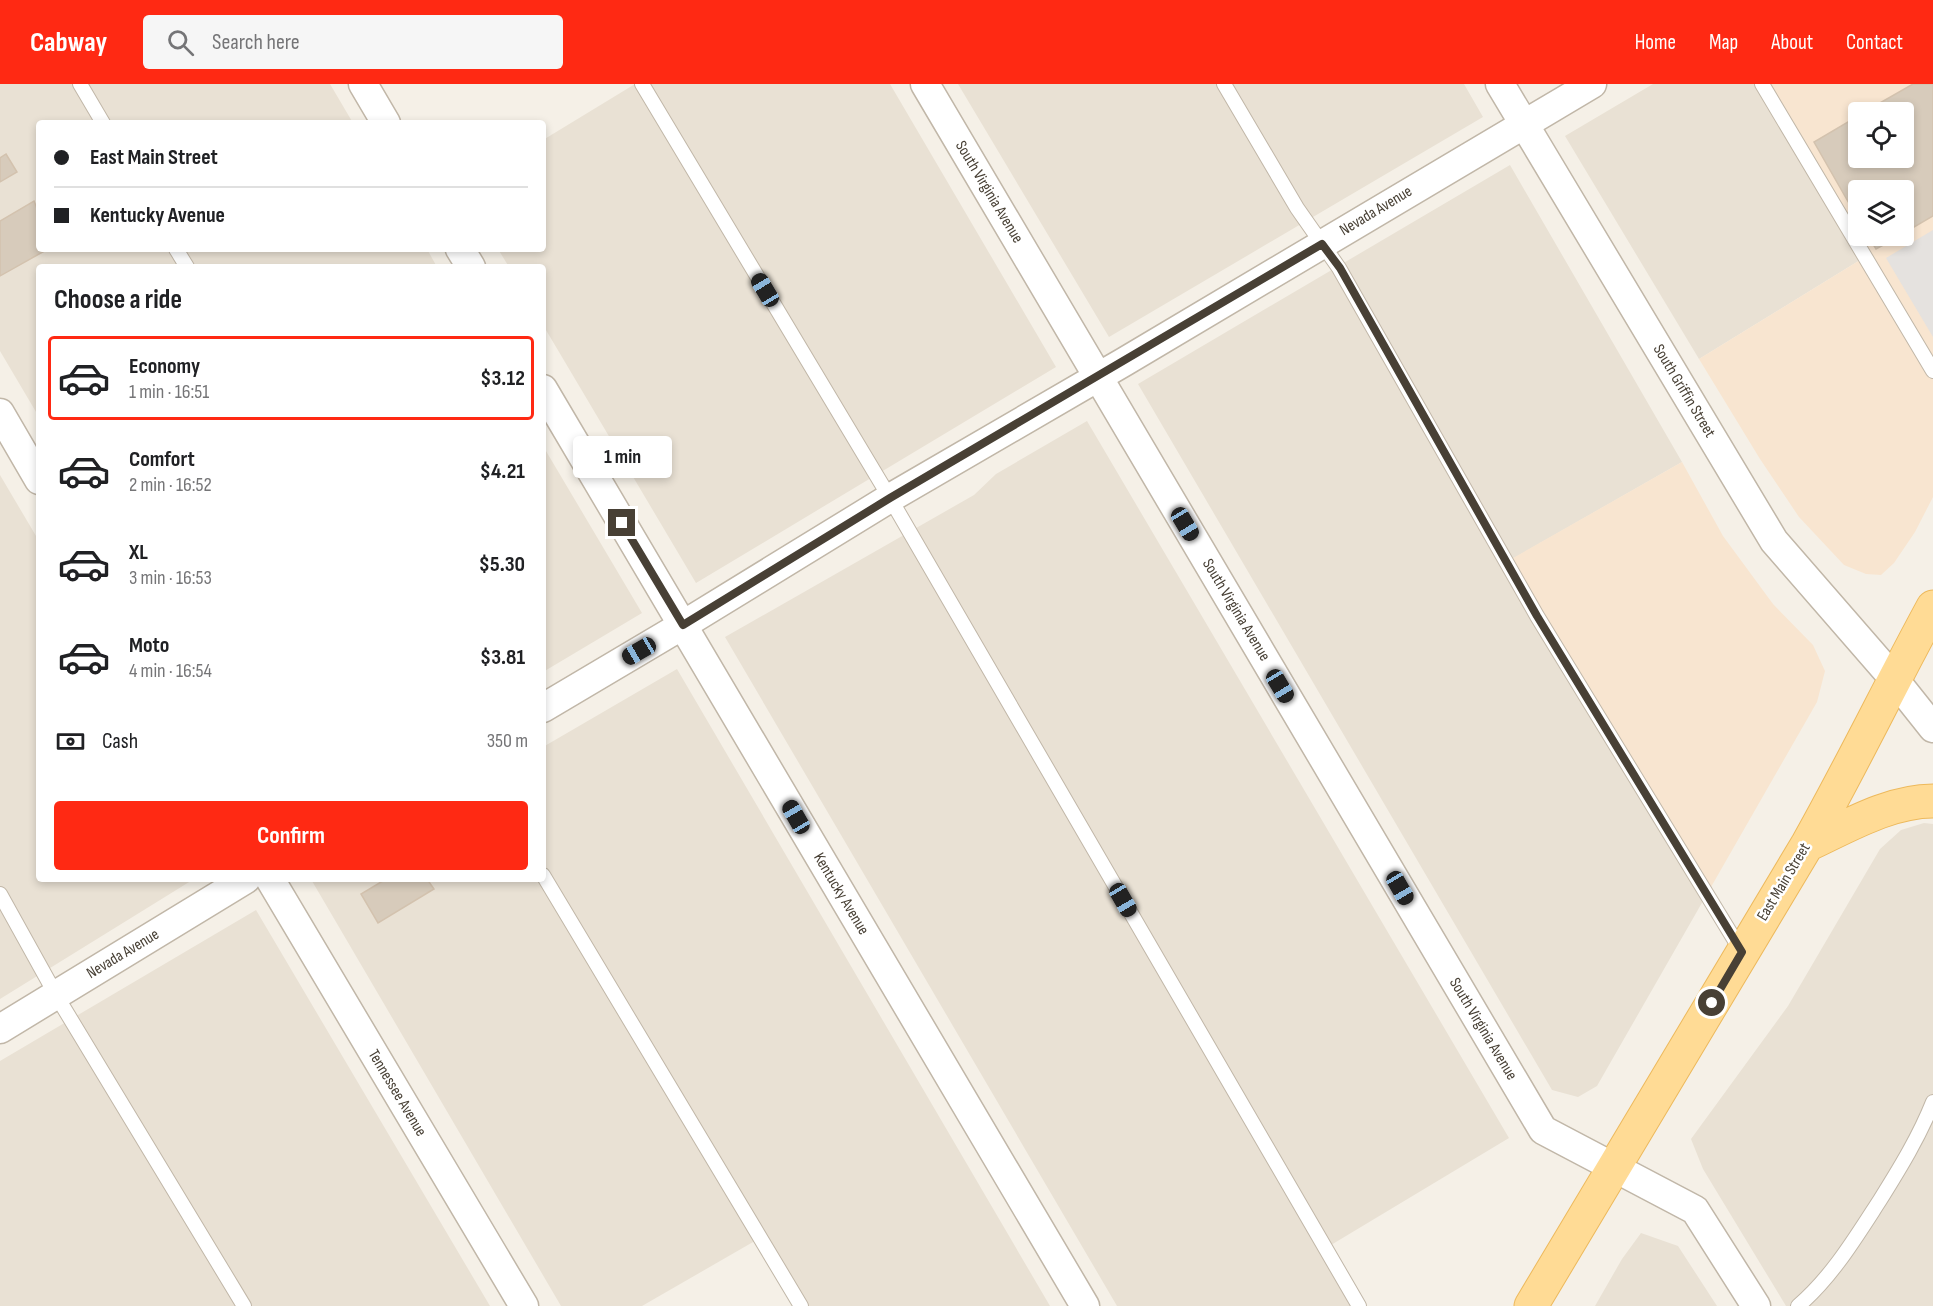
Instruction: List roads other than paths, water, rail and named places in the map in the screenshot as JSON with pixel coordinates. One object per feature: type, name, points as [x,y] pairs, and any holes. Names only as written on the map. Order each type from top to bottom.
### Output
[{"type":"main road","name":"East Main Street","points":[[1531,1306],[1807,845],[1839,789],[1933,607]]},
{"type":"main road","points":[[1807,845],[1875,814],[1916,802],[1933,801]]},
{"type":"street","points":[[363,84],[384,120]]},
{"type":"street","name":"South Virginia Avenue","points":[[925,84],[1543,1130],[1695,1210],[1756,1306]]},
{"type":"street","name":"South Griffin Street","points":[[1500,84],[1774,541],[1894,679],[1933,728]]},
{"type":"street","name":"Nevada Avenue","points":[[546,706],[890,498],[1592,84]]},
{"type":"street","name":"Kentucky Avenue","points":[[546,394],[1084,1306]]},
{"type":"street","points":[[0,413],[8,445],[36,477]]},
{"type":"street","name":"Nevada Avenue","points":[[0,1029],[241,882]]},
{"type":"street","name":"Tennessee Avenue","points":[[272,882],[524,1306]]},
{"type":"lane","points":[[80,84],[101,120]]},
{"type":"lane","points":[[642,84],[890,498],[1359,1306]]},
{"type":"lane","points":[[1224,84],[1297,208],[1340,268],[1537,616],[1742,952]]},
{"type":"lane","points":[[1762,84],[1933,371]]},
{"type":"lane","points":[[546,880],[801,1306]]},
{"type":"lane","points":[[0,894],[56,995],[244,1306]]},
{"type":"lane","points":[[1798,1306],[1814,1292],[1852,1244],[1914,1145],[1932,1108]]}]
